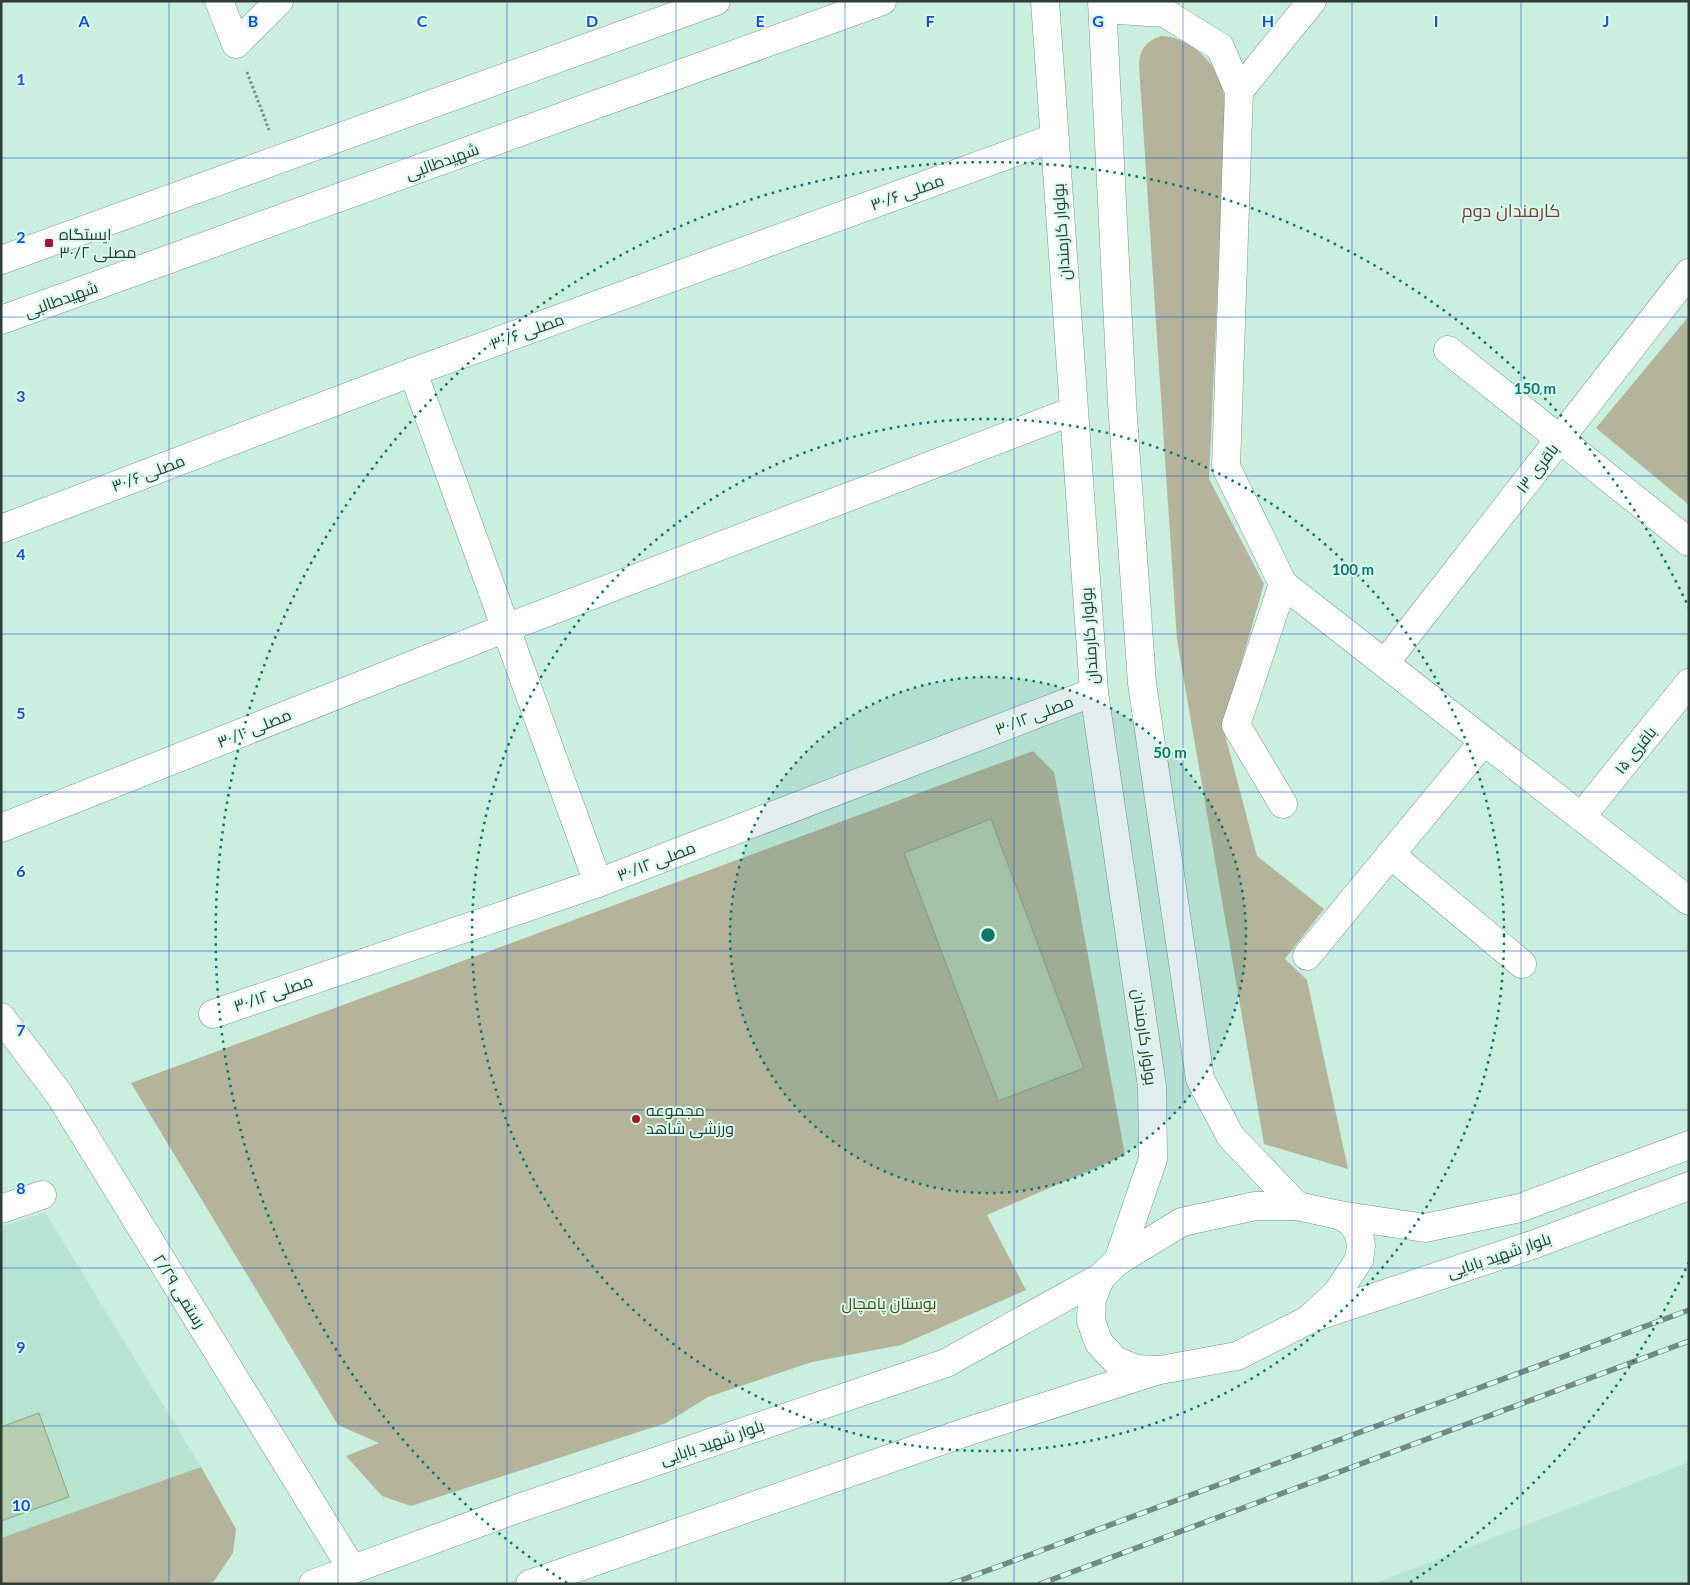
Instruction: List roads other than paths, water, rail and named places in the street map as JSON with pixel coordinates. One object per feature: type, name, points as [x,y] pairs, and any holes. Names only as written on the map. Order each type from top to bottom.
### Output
[{"type":"street","points":[[219,1],[236,44],[279,1]]},
{"type":"street","points":[[1,260],[716,1]]},
{"type":"street","name":"شهیدطالبی","points":[[1,320],[882,1]]},
{"type":"street","name":"بولوار کارمندان","points":[[1045,1],[1094,692],[1152,1086],[1153,1159],[1110,1269],[1092,1298],[1091,1321],[1100,1343],[1115,1360],[1136,1369],[1160,1370]]},
{"type":"street","points":[[1239,92],[1312,1]]},
{"type":"street","points":[[1297,1206],[1231,1137],[1200,1079],[1142,683],[1122,404],[1103,5],[1165,12],[1220,47],[1239,92],[1226,467],[1284,584],[1689,901]]},
{"type":"street","name":"مصلی ۳۰/۶","points":[[1,529],[413,372],[1054,138]]},
{"type":"street","name":"باقری ۱۳","points":[[1385,663],[1689,273]]},
{"type":"street","points":[[1448,350],[1689,542]]},
{"type":"street","points":[[413,372],[598,883]]},
{"type":"street","name":"مصلی ۳۰/۱۰","points":[[1,828],[506,628],[1073,411]]},
{"type":"street","points":[[1283,804],[1236,725],[1284,584]]},
{"type":"street","name":"باقری ۱۵","points":[[1581,817],[1689,683]]},
{"type":"street","name":"مصلی ۳۰/۱۲","points":[[213,1014],[598,883],[1094,692]]},
{"type":"street","points":[[1307,956],[1484,740]]},
{"type":"street","points":[[1390,854],[1522,964]]},
{"type":"street","name":"رستمی ۲/۲۹","points":[[1,1017],[60,1094],[352,1569]]},
{"type":"street","points":[[1339,1215],[1425,1228],[1520,1208],[1689,1145]]},
{"type":"street","name":"بلوار شهید بابایی","points":[[1308,1320],[1535,1244],[1689,1186]]},
{"type":"street","points":[[1,1209],[42,1195]]},
{"type":"street","name":"بلوار شهید بابایی","points":[[313,1584],[519,1508],[946,1362],[1110,1269],[1182,1222],[1255,1206],[1297,1206],[1339,1215]]},
{"type":"street","points":[[530,1584],[970,1431],[1160,1370],[1237,1356],[1308,1320],[1337,1293],[1359,1260],[1362,1246],[1359,1233],[1351,1222],[1339,1215]]},
{"type":"railway","points":[[951,1584],[1689,1310]]},
{"type":"railway","points":[[1040,1584],[1689,1341]]},
{"type":"place","name":"ایستگاه مصلی ۳۰/۲","points":[[49,243]]},
{"type":"place","name":"مجموعه ورزشی شاهد","points":[[636,1119]]},
{"type":"district","name":"کارمندان دوم","points":[[1511,211]]},
{"type":"park label","name":"بوستان پامچال","points":[[889,1303]]}]
